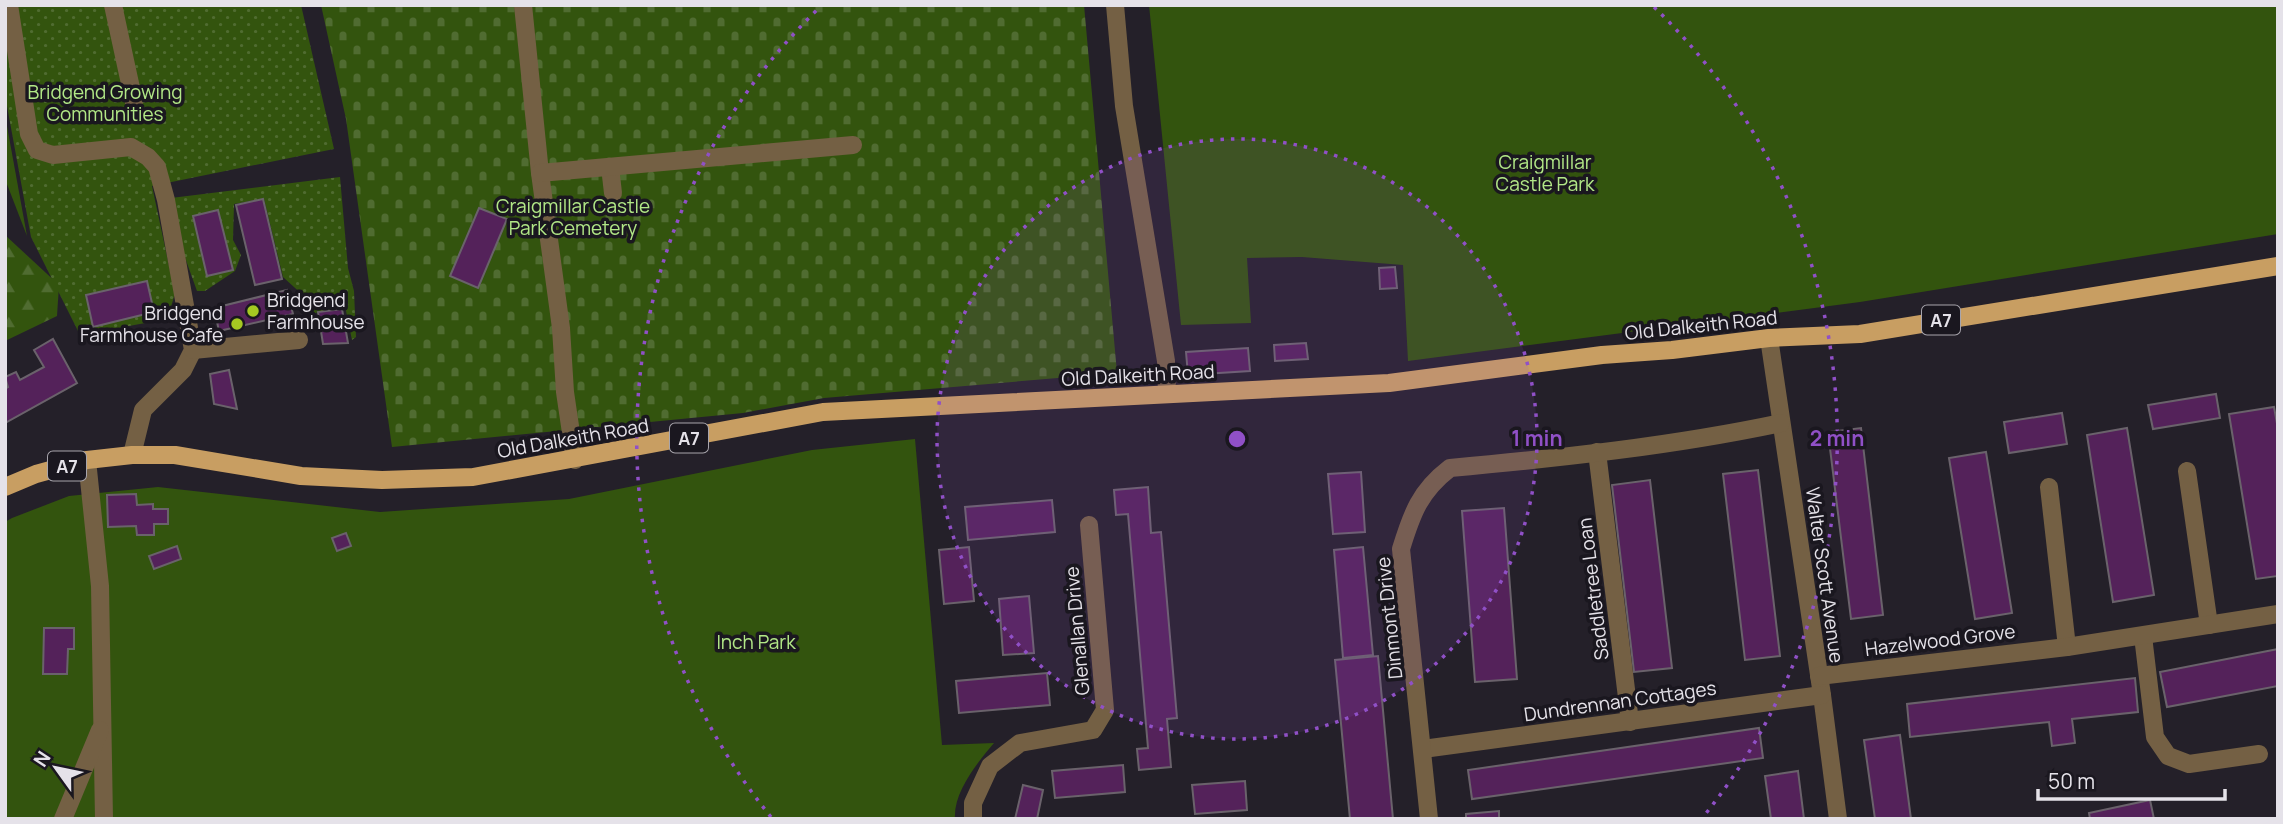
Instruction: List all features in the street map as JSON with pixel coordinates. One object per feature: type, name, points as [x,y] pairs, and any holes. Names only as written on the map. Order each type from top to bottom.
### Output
[{"type":"main road","name":"Old Dalkeith Road","points":[[5,487],[36,474],[87,460],[132,455],[175,455],[300,476],[382,480],[473,477],[823,412],[1389,383],[1602,355],[1672,350],[1769,338],[1860,334],[2278,266]]},
{"type":"street","points":[[9,5],[29,134],[37,150],[53,155],[131,147],[148,157],[157,167],[166,200],[193,350],[183,370],[143,410],[132,455]]},
{"type":"street","points":[[113,5],[134,102]]},
{"type":"street","points":[[523,5],[540,173],[561,328],[565,392],[575,460]]},
{"type":"street","points":[[1115,5],[1124,107],[1166,361],[1167,394]]},
{"type":"street","points":[[540,173],[853,145]]},
{"type":"street","points":[[610,167],[613,193]]},
{"type":"street","name":"Walter Scott Avenue","points":[[1769,338],[1838,819]]},
{"type":"street","points":[[193,350],[299,340]]},
{"type":"street","name":"Dinmont Drive","points":[[1429,819],[1401,549],[1413,509],[1433,481],[1450,468],[1597,452],[1781,423]]},
{"type":"street","name":"Saddletree Loan","points":[[1597,452],[1630,722]]},
{"type":"street","points":[[87,460],[100,586],[104,819]]},
{"type":"street","points":[[2187,471],[2209,625]]},
{"type":"street","points":[[2049,487],[2067,647]]},
{"type":"street","name":"Glenallan Drive","points":[[973,819],[973,803],[990,766],[1020,743],[1093,730],[1105,710],[1089,525]]},
{"type":"street","name":"Hazelwood Grove","points":[[1819,676],[2067,647],[2278,614]]},
{"type":"street","points":[[2143,636],[2155,737],[2168,757],[2189,764],[2259,754]]},
{"type":"street","name":"Dundrennan Cottages","points":[[1423,749],[1822,695]]},
{"type":"street","points":[[63,819],[103,723]]},
{"type":"green space","name":"Bridgend Growing Communities","points":[[5,5],[301,5],[334,149],[152,186],[175,294],[167,319],[80,335],[31,237],[5,95]]},
{"type":"green space","name":"Craigmillar Castle Park Cemetery","points":[[321,5],[1084,5],[1117,373],[824,398],[743,413],[392,447],[346,119]]},
{"type":"green space","name":"Craigmillar Castle Park","points":[[1149,5],[2278,5],[2278,234],[1860,302],[1408,361],[1403,265],[1302,257],[1247,258],[1251,323],[1181,325]]},
{"type":"green space","points":[[5,115],[27,236],[5,179]]},
{"type":"green space","points":[[340,177],[348,268],[354,291],[356,337],[352,340],[345,306],[307,315],[305,297],[283,277],[264,199],[234,204],[233,240],[241,255],[235,271],[205,291],[197,291],[178,238],[171,198]]},
{"type":"green space","points":[[5,235],[59,285],[57,316],[5,341]]},
{"type":"green space","name":"Inch Park","points":[[915,439],[942,745],[994,743],[962,788],[955,809],[955,819],[5,819],[5,522],[12,518],[69,496],[158,487],[380,512],[569,499],[812,450]]},
{"type":"building","points":[[263,199],[282,279],[255,285],[236,205]]},
{"type":"building","points":[[479,208],[507,219],[478,288],[450,276]]},
{"type":"building","points":[[218,210],[233,270],[207,276],[193,216]]},
{"type":"building","points":[[1395,267],[1397,288],[1380,289],[1379,268]]},
{"type":"building","points":[[147,281],[154,312],[93,327],[86,295]]},
{"type":"building","name":"Bridgend Farmhouse","points":[[287,290],[293,314],[219,331],[214,308]]},
{"type":"building","points":[[342,309],[348,343],[323,344],[318,312]]},
{"type":"building","points":[[53,339],[77,383],[5,423],[5,389],[8,387],[5,377],[16,372],[20,380],[44,367],[34,350]]},
{"type":"building","points":[[1306,343],[1308,359],[1275,361],[1274,345]]},
{"type":"building","points":[[1248,348],[1250,371],[1188,375],[1186,352]]},
{"type":"building","points":[[229,370],[237,409],[214,404],[210,374]]},
{"type":"building","points":[[2216,394],[2220,418],[2153,429],[2148,405]]},
{"type":"building","points":[[2274,407],[2278,429],[2278,576],[2256,579],[2229,414]]},
{"type":"building","points":[[2062,413],[2067,444],[2009,453],[2004,422]]},
{"type":"building","points":[[1861,428],[1883,615],[1851,619],[1828,432]]},
{"type":"building","points":[[2127,428],[2154,595],[2113,602],[2087,435]]},
{"type":"building","points":[[1986,452],[2012,613],[1975,619],[1949,458]]},
{"type":"building","points":[[1758,470],[1780,656],[1745,660],[1723,474]]},
{"type":"building","points":[[1361,472],[1365,532],[1333,534],[1328,474]]},
{"type":"building","points":[[1650,480],[1672,668],[1634,672],[1612,485]]},
{"type":"building","points":[[1148,487],[1151,533],[1161,532],[1177,718],[1167,719],[1171,767],[1139,770],[1137,749],[1148,748],[1128,514],[1116,515],[1114,490]]},
{"type":"building","points":[[136,494],[137,505],[153,504],[153,509],[168,509],[168,524],[154,524],[154,535],[137,535],[136,526],[108,527],[107,495]]},
{"type":"building","points":[[1052,500],[1055,532],[968,540],[965,507]]},
{"type":"building","points":[[1504,508],[1517,679],[1475,682],[1462,511]]},
{"type":"building","points":[[346,533],[351,546],[337,551],[332,538]]},
{"type":"building","points":[[177,546],[181,559],[154,569],[149,556]]},
{"type":"building","points":[[969,547],[974,601],[944,604],[939,550]]},
{"type":"building","points":[[1363,547],[1373,655],[1343,658],[1334,550]]},
{"type":"building","points":[[1029,596],[1034,653],[1003,655],[999,599]]},
{"type":"building","points":[[44,628],[74,628],[74,649],[68,649],[67,674],[43,674]]},
{"type":"building","points":[[2278,649],[2278,686],[2167,707],[2160,672]]},
{"type":"building","points":[[1378,656],[1393,819],[1350,819],[1335,660]]},
{"type":"building","points":[[1047,673],[1050,705],[959,713],[956,681]]},
{"type":"building","points":[[2135,678],[2138,712],[2072,719],[2075,743],[2052,746],[2049,722],[1910,737],[1907,704]]},
{"type":"building","points":[[1759,728],[1763,758],[1472,799],[1468,770]]},
{"type":"building","points":[[1900,735],[1911,819],[1875,819],[1864,740]]},
{"type":"building","points":[[1123,765],[1125,792],[1055,798],[1052,771]]},
{"type":"building","points":[[1798,771],[1804,819],[1771,819],[1765,776]]},
{"type":"building","points":[[1245,781],[1247,810],[1195,814],[1192,785]]},
{"type":"building","points":[[1023,785],[1043,790],[1037,819],[1015,819]]},
{"type":"building","points":[[2150,800],[2154,819],[2090,819],[2089,813]]},
{"type":"building","points":[[1499,811],[1499,819],[1466,819],[1466,814]]},
{"type":"place","name":"Bridgend Farmhouse","points":[[253,311]]},
{"type":"place","name":"Bridgend Farmhouse Cafe","points":[[237,324]]}]
